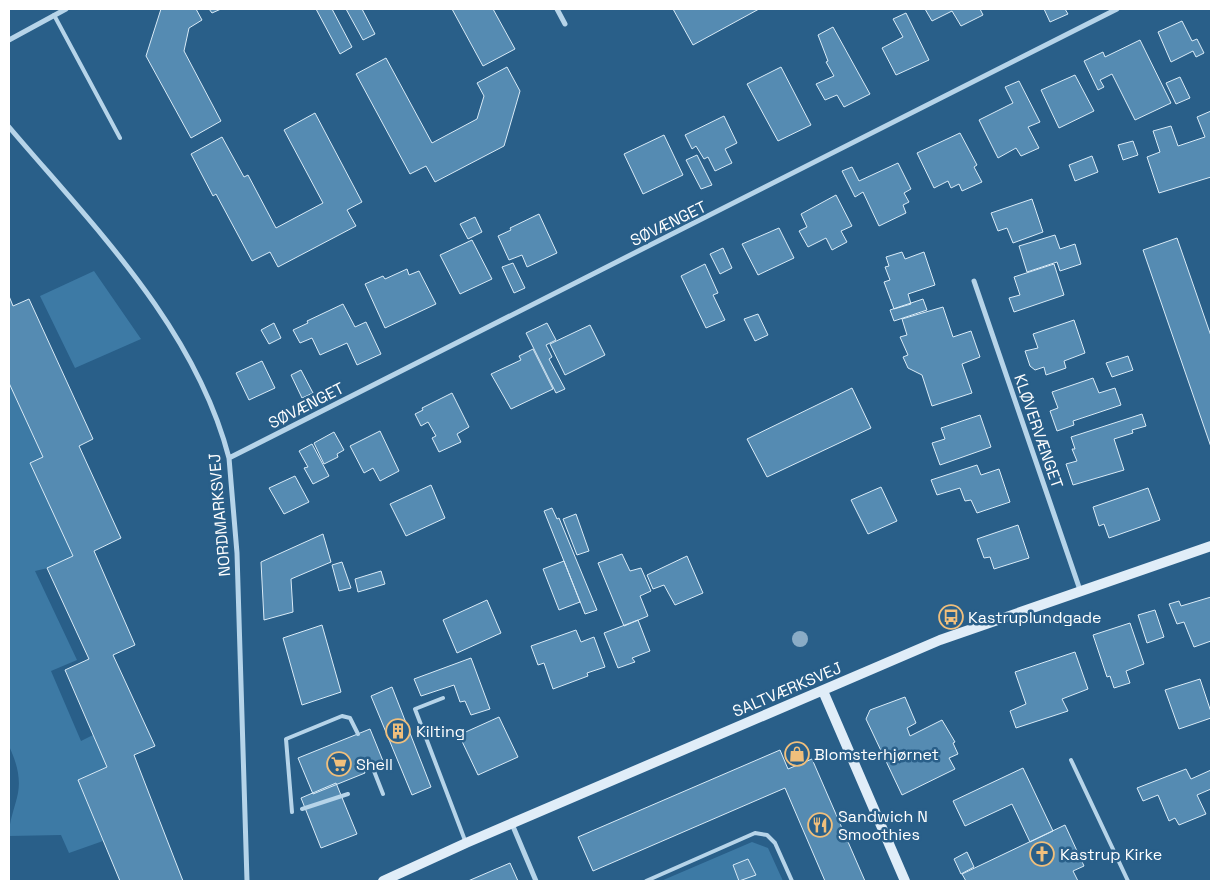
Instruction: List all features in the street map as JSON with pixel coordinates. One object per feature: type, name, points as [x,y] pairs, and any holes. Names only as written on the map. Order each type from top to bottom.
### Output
[{"type":"street","points":[[9,40],[66,9]]},
{"type":"street","points":[[557,9],[565,24]]},
{"type":"street","name":"SØVÆNGET","points":[[229,458],[1117,9]]},
{"type":"street","name":"NORDMARKSVEJ","points":[[9,127],[115,252],[160,310],[183,346],[209,401],[229,458],[237,553],[247,881]]},
{"type":"street","name":"KLØVERVÆNGET","points":[[974,281],[1080,590]]},
{"type":"street","name":"SALTVÆRKSVEJ","points":[[383,881],[511,823],[940,640],[1211,546]]},
{"type":"street","points":[[823,691],[905,881]]},
{"type":"street","points":[[511,823],[536,881]]},
{"type":"lane","points":[[54,15],[120,138]]},
{"type":"lane","points":[[443,698],[415,709],[466,843]]},
{"type":"lane","points":[[292,812],[286,739],[342,716],[350,718],[358,734]]},
{"type":"lane","points":[[1071,760],[1128,881]]},
{"type":"lane","points":[[372,766],[382,794]]},
{"type":"lane","points":[[302,809],[348,794]]},
{"type":"lane","points":[[646,881],[755,833],[767,835],[775,842],[792,881]]},
{"type":"shaded area","points":[[94,271],[141,339],[75,368],[40,296]]},
{"type":"shaded area","points":[[9,383],[43,457],[31,463],[73,556],[48,568],[35,571],[77,660],[51,671],[81,741],[93,735],[107,767],[78,780],[103,841],[69,853],[61,835],[9,836],[19,781],[16,763],[9,746]]},
{"type":"shaded area","points":[[752,842],[768,848],[783,881],[661,881]]},
{"type":"building","points":[[161,9],[196,9],[202,20],[189,28],[184,51],[221,121],[191,138],[146,56]]},
{"type":"building","points":[[209,9],[221,9],[212,13]]},
{"type":"building","points":[[316,9],[332,9],[352,47],[340,54]]},
{"type":"building","points":[[346,9],[362,9],[375,34],[363,40]]},
{"type":"building","points":[[452,9],[493,9],[515,49],[483,66]]},
{"type":"building","points":[[673,9],[759,9],[693,45]]},
{"type":"building","points":[[925,9],[980,9],[983,15],[961,26],[952,11],[932,21]]},
{"type":"building","points":[[1044,9],[1065,9],[1068,14],[1050,22]]},
{"type":"building","points":[[906,13],[929,60],[896,75],[882,48],[903,37],[893,19]]},
{"type":"building","points":[[1182,21],[1192,41],[1197,39],[1204,53],[1196,57],[1193,51],[1171,62],[1158,32]]},
{"type":"building","points":[[833,27],[870,94],[844,107],[837,95],[825,100],[816,84],[834,76],[826,62],[828,61],[818,35]]},
{"type":"building","points":[[1140,40],[1171,103],[1135,120],[1112,74],[1100,80],[1104,87],[1098,90],[1084,61],[1103,52],[1105,57]]},
{"type":"building","points":[[386,58],[432,143],[477,119],[484,96],[477,83],[507,67],[520,91],[504,146],[435,182],[426,166],[410,174],[356,74]]},
{"type":"building","points":[[781,67],[811,125],[778,141],[747,84]]},
{"type":"building","points":[[1075,75],[1094,111],[1059,128],[1041,90]]},
{"type":"building","points":[[1180,77],[1190,98],[1176,104],[1166,83]]},
{"type":"building","points":[[1019,81],[1040,122],[1028,127],[1039,148],[1021,156],[1016,148],[998,158],[979,120],[1013,103],[1005,87]]},
{"type":"building","points":[[1211,111],[1211,177],[1159,193],[1147,157],[1160,152],[1153,131],[1171,126],[1178,146],[1205,137],[1197,117]]},
{"type":"building","points":[[315,113],[362,202],[347,210],[356,226],[278,267],[270,252],[252,261],[216,194],[213,196],[191,154],[222,137],[244,177],[248,175],[276,228],[323,203],[284,130]]},
{"type":"building","points":[[724,116],[737,143],[725,149],[732,163],[715,171],[708,157],[704,159],[696,146],[692,149],[685,135]]},
{"type":"building","points":[[960,133],[977,165],[974,167],[982,182],[962,191],[959,184],[951,188],[948,181],[934,188],[917,153]]},
{"type":"building","points":[[664,135],[683,175],[643,194],[624,154]]},
{"type":"building","points":[[1133,141],[1138,155],[1123,160],[1118,145]]},
{"type":"building","points":[[697,155],[712,185],[701,189],[686,160]]},
{"type":"building","points":[[1092,156],[1098,172],[1075,181],[1069,165]]},
{"type":"building","points":[[898,163],[911,189],[904,193],[909,202],[903,205],[906,213],[879,226],[863,192],[855,197],[842,171],[852,167],[859,181]]},
{"type":"building","points":[[836,195],[852,226],[841,231],[847,242],[832,250],[826,238],[808,247],[799,231],[807,227],[801,214]]},
{"type":"building","points":[[1032,199],[1043,232],[1013,243],[1007,228],[998,231],[991,213]]},
{"type":"building","points":[[539,214],[557,253],[527,267],[522,255],[509,260],[498,236]]},
{"type":"building","points":[[475,217],[482,232],[468,239],[460,224]]},
{"type":"building","points":[[779,228],[794,258],[758,275],[742,244]]},
{"type":"building","points":[[1055,235],[1060,249],[1075,244],[1081,264],[1060,271],[1057,262],[1027,272],[1019,246]]},
{"type":"building","points":[[1177,238],[1211,336],[1211,447],[1143,250]]},
{"type":"building","points":[[472,240],[492,279],[460,294],[440,255]]},
{"type":"building","points":[[723,248],[732,268],[720,274],[710,254]]},
{"type":"building","points":[[902,252],[905,259],[924,252],[935,285],[908,294],[911,304],[894,309],[884,282],[890,280],[885,267],[889,266],[886,257]]},
{"type":"building","points":[[513,263],[525,288],[514,293],[502,267]]},
{"type":"building","points":[[705,264],[718,293],[713,295],[725,320],[706,328],[681,276]]},
{"type":"building","points":[[1054,264],[1064,295],[1014,312],[1009,298],[1020,295],[1014,277]]},
{"type":"building","points":[[407,269],[409,275],[419,271],[436,304],[385,328],[365,284],[383,276],[385,279]]},
{"type":"building","points":[[9,296],[13,306],[29,299],[93,439],[79,446],[121,538],[94,551],[135,645],[113,655],[155,746],[134,755],[183,881],[120,881],[78,780],[107,767],[65,670],[89,659],[47,568],[73,556],[30,463],[43,457],[9,383]]},
{"type":"building","points":[[923,299],[927,310],[894,321],[890,310]]},
{"type":"building","points":[[343,304],[355,327],[366,322],[381,354],[357,365],[347,343],[320,355],[312,338],[300,343],[293,330],[308,323],[307,321]]},
{"type":"building","points":[[943,307],[953,337],[971,331],[980,357],[962,364],[972,393],[932,406],[922,375],[908,368],[903,357],[908,355],[900,337],[907,335],[902,319]]},
{"type":"building","points":[[758,314],[768,335],[755,341],[744,319]]},
{"type":"building","points":[[1074,320],[1085,353],[1064,361],[1066,368],[1046,375],[1044,367],[1035,370],[1030,366],[1025,351],[1038,348],[1033,334]]},
{"type":"building","points":[[274,323],[281,338],[269,344],[261,330]]},
{"type":"building","points":[[547,323],[556,340],[546,345],[552,357],[549,359],[565,389],[556,393],[526,333]]},
{"type":"building","points":[[590,325],[605,355],[565,375],[550,344]]},
{"type":"building","points":[[533,349],[553,389],[511,409],[491,374],[521,360],[519,356]]},
{"type":"building","points":[[1128,356],[1133,370],[1112,377],[1106,363]]},
{"type":"building","points":[[262,361],[275,388],[249,400],[236,373]]},
{"type":"building","points":[[301,370],[313,393],[302,398],[291,375]]},
{"type":"building","points":[[1093,378],[1099,393],[1115,388],[1121,405],[1073,421],[1074,425],[1057,431],[1050,411],[1058,408],[1052,392]]},
{"type":"building","points":[[852,388],[871,428],[767,477],[747,439]]},
{"type":"building","points":[[452,393],[469,427],[457,434],[461,442],[439,452],[432,438],[436,436],[428,422],[421,426],[415,414],[423,410],[422,408]]},
{"type":"building","points":[[1142,414],[1146,426],[1132,430],[1133,433],[1114,439],[1124,470],[1073,485],[1066,464],[1077,461],[1072,449],[1075,449],[1071,437]]},
{"type":"building","points":[[980,415],[991,447],[940,465],[932,443],[945,439],[941,428]]},
{"type":"building","points":[[380,431],[399,471],[380,481],[373,468],[364,473],[350,446]]},
{"type":"building","points":[[334,432],[344,450],[337,454],[338,457],[324,464],[314,443]]},
{"type":"building","points":[[312,444],[329,476],[313,484],[304,468],[308,467],[299,451]]},
{"type":"building","points":[[977,465],[981,475],[999,469],[1010,502],[977,513],[971,500],[965,501],[960,488],[937,495],[931,480]]},
{"type":"building","points":[[295,476],[309,502],[284,514],[269,488]]},
{"type":"building","points":[[431,485],[445,518],[406,536],[390,504]]},
{"type":"building","points":[[881,487],[897,521],[868,534],[851,500]]},
{"type":"building","points":[[1148,488],[1160,520],[1109,538],[1104,524],[1099,526],[1093,507]]},
{"type":"building","points":[[552,508],[557,519],[559,518],[597,610],[585,614],[544,511]]},
{"type":"building","points":[[576,514],[589,551],[577,555],[563,519]]},
{"type":"building","points":[[1018,525],[1029,558],[994,569],[990,557],[984,558],[977,539]]},
{"type":"building","points":[[323,534],[331,562],[291,579],[293,612],[264,620],[261,562]]},
{"type":"building","points":[[622,554],[630,571],[641,568],[651,591],[640,596],[648,616],[624,626],[598,563]]},
{"type":"building","points":[[687,556],[703,593],[675,605],[664,585],[653,589],[647,575]]},
{"type":"building","points":[[564,561],[580,602],[559,610],[543,569]]},
{"type":"building","points":[[342,562],[351,588],[339,591],[332,565]]},
{"type":"building","points":[[381,571],[385,584],[358,592],[355,579]]},
{"type":"building","points":[[1211,597],[1211,641],[1194,647],[1184,622],[1177,624],[1169,604],[1179,601],[1181,606]]},
{"type":"building","points":[[487,600],[501,633],[457,653],[443,620]]},
{"type":"building","points":[[1155,610],[1164,637],[1147,643],[1138,615]]},
{"type":"building","points":[[638,620],[650,651],[632,658],[635,662],[618,668],[604,633]]},
{"type":"building","points":[[1130,623],[1144,664],[1126,671],[1130,683],[1114,688],[1110,676],[1107,677],[1093,635]]},
{"type":"building","points":[[322,625],[341,692],[302,705],[283,638]]},
{"type":"building","points":[[576,630],[581,642],[594,637],[605,667],[587,673],[588,676],[553,689],[544,663],[538,665],[531,646]]},
{"type":"building","points":[[1075,652],[1088,689],[1062,699],[1068,711],[1016,728],[1010,711],[1026,704],[1015,672]]},
{"type":"building","points":[[471,658],[490,709],[471,715],[465,701],[460,702],[454,685],[421,696],[414,679]]},
{"type":"building","points":[[1200,679],[1211,712],[1211,718],[1179,729],[1165,690]]},
{"type":"building","name":"Kilting","points":[[392,687],[431,787],[412,795],[371,696]]},
{"type":"building","points":[[905,697],[916,723],[907,728],[910,736],[942,720],[955,742],[953,743],[958,754],[949,758],[955,769],[902,795],[866,719],[870,710]]},
{"type":"building","points":[[499,717],[518,757],[478,775],[459,735]]},
{"type":"building","name":"Shell","points":[[370,729],[383,761],[364,770],[365,773],[313,794],[298,758]]},
{"type":"building","points":[[780,750],[788,769],[812,759],[865,881],[825,881],[785,788],[593,871],[578,837]]},
{"type":"building","points":[[1023,768],[1053,831],[1030,842],[1012,804],[965,826],[953,801]]},
{"type":"building","points":[[1186,769],[1191,779],[1211,770],[1211,789],[1197,795],[1206,814],[1179,825],[1175,818],[1169,821],[1158,795],[1143,801],[1137,788]]},
{"type":"building","points":[[336,783],[357,834],[321,848],[301,798]]},
{"type":"building","name":"Kastrup Kirke","points":[[1065,825],[1084,866],[1073,871],[1078,881],[966,881],[962,874]]},
{"type":"building","points":[[967,852],[974,867],[961,874],[954,859]]},
{"type":"building","points":[[748,859],[756,875],[739,881],[733,865]]},
{"type":"building","points":[[510,863],[518,881],[468,881]]},
{"type":"place","name":"Kastruplundgade","points":[[951,617]]},
{"type":"place","name":"Kilting","points":[[398,731]]},
{"type":"place","name":"Blomsterhjørnet","points":[[797,754]]},
{"type":"place","name":"Shell","points":[[339,764]]},
{"type":"place","name":"Sandwich N Smoothies","points":[[820,825]]},
{"type":"place","name":"Kastrup Kirke","points":[[1042,854]]}]
